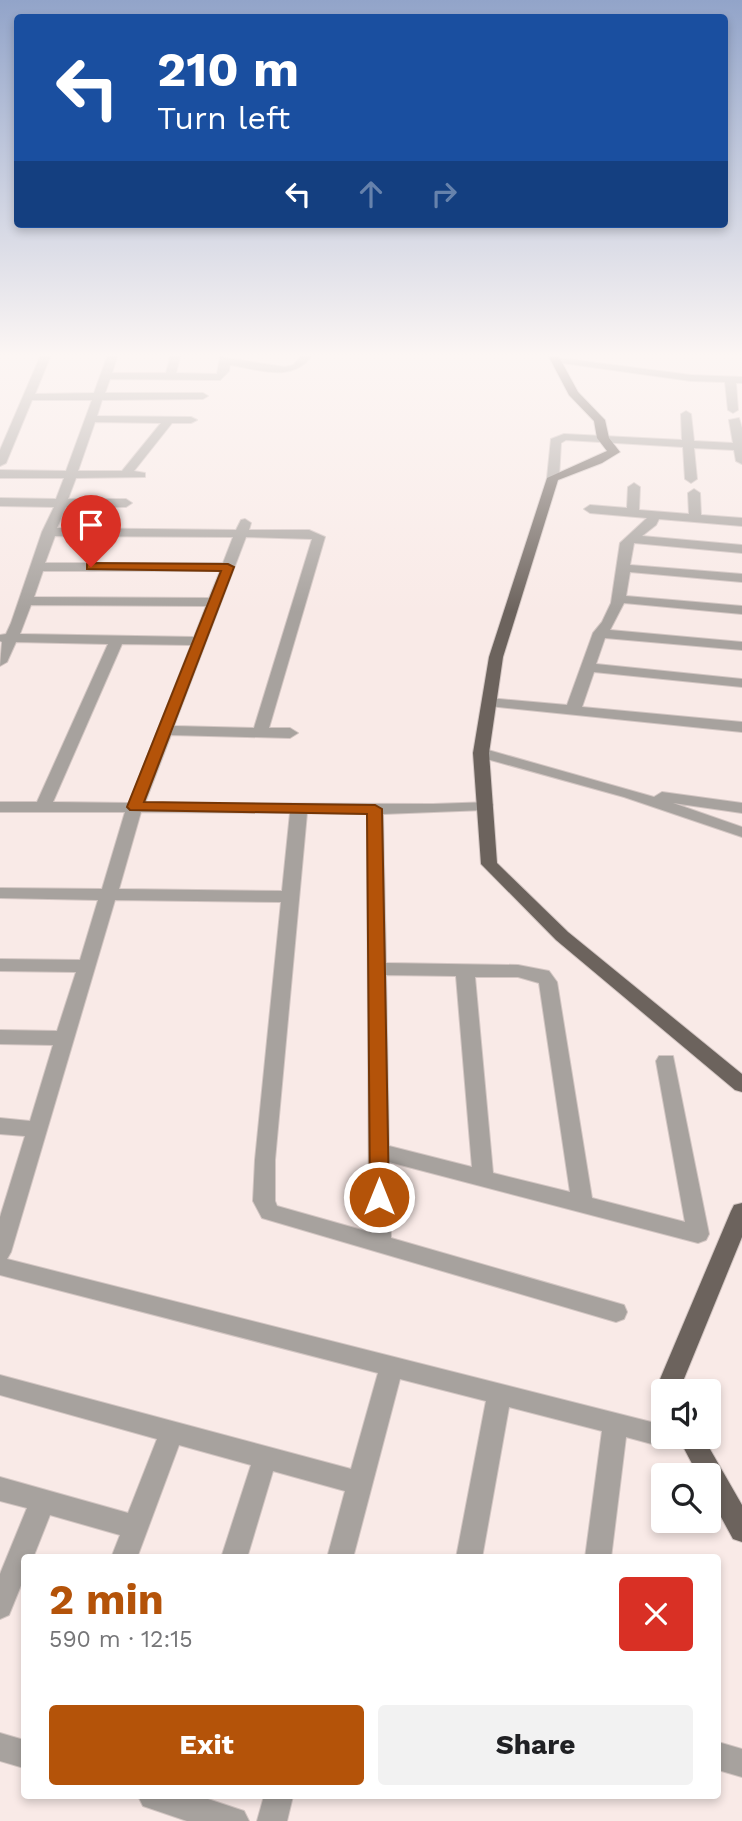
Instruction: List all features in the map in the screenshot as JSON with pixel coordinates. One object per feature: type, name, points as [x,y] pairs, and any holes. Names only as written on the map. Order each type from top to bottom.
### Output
[{"type":"main road","points":[[606,442],[614,452],[553,478],[496,657],[481,753],[489,864],[562,936],[742,1085]]},
{"type":"main road","points":[[672,1379],[742,1212]]},
{"type":"main road","points":[[697,1449],[742,1530]]},
{"type":"street","points":[[0,463],[7,442]]},
{"type":"street","points":[[0,663],[6,638],[27,601],[48,532],[83,442]]},
{"type":"street","points":[[126,474],[151,442]]},
{"type":"street","points":[[553,478],[557,442]]},
{"type":"street","points":[[670,442],[741,447],[742,461]]},
{"type":"street","points":[[687,443],[691,480]]},
{"type":"street","points":[[0,474],[141,475]]},
{"type":"street","points":[[634,487],[634,513]]},
{"type":"street","points":[[694,493],[695,518]]},
{"type":"street","points":[[0,502],[126,503]]},
{"type":"street","points":[[590,509],[742,522]]},
{"type":"street","points":[[573,710],[600,633],[614,617],[619,606],[626,543],[652,522],[654,514]]},
{"type":"street","points":[[48,532],[243,528],[319,537],[260,732]]},
{"type":"street","points":[[0,1252],[135,807],[243,528]]},
{"type":"street","points":[[630,540],[742,549]]},
{"type":"street","points":[[36,567],[228,567]]},
{"type":"street","points":[[623,568],[742,578]]},
{"type":"street","points":[[619,599],[742,610]]},
{"type":"street","points":[[27,601],[214,602]]},
{"type":"street","points":[[600,633],[742,646]]},
{"type":"street","points":[[6,638],[199,641]]},
{"type":"street","points":[[43,806],[117,640]]},
{"type":"street","points":[[588,667],[742,682]]},
{"type":"street","points":[[489,702],[742,727]]},
{"type":"street","points":[[165,730],[290,733]]},
{"type":"street","points":[[481,753],[630,794],[742,832]]},
{"type":"street","points":[[630,794],[691,799],[742,808]]},
{"type":"street","points":[[0,807],[433,809],[485,805]]},
{"type":"street","points":[[299,809],[269,1106],[264,1201],[270,1212],[616,1312]]},
{"type":"street","points":[[375,809],[380,1243]]},
{"type":"street","points":[[0,893],[290,897]]},
{"type":"street","points":[[0,965],[86,966]]},
{"type":"street","points":[[377,969],[531,972],[543,975],[548,982],[582,1204]]},
{"type":"street","points":[[465,971],[483,1178]]},
{"type":"street","points":[[0,1037],[63,1038]]},
{"type":"street","points":[[379,1151],[698,1234],[666,1061]]},
{"type":"street","points":[[0,1126],[37,1129]]},
{"type":"street","points":[[0,1266],[651,1433]]},
{"type":"street","points":[[341,1554],[391,1368]]},
{"type":"street","points":[[0,1385],[359,1483]]},
{"type":"street","points":[[470,1554],[499,1395]]},
{"type":"street","points":[[599,1554],[615,1424]]},
{"type":"street","points":[[125,1554],[172,1433]]},
{"type":"street","points":[[235,1554],[265,1458]]},
{"type":"street","points":[[0,1489],[135,1527]]},
{"type":"street","points":[[21,1554],[43,1501]]},
{"type":"street","points":[[0,1606],[21,1555]]},
{"type":"street","points":[[0,1747],[21,1754]]},
{"type":"street","points":[[721,1757],[742,1763]]},
{"type":"street","points":[[166,1799],[234,1821]]},
{"type":"street","points":[[272,1821],[278,1799]]},
{"type":"route","points":[[91,567],[228,567],[135,807],[375,809],[379,1197]]}]
